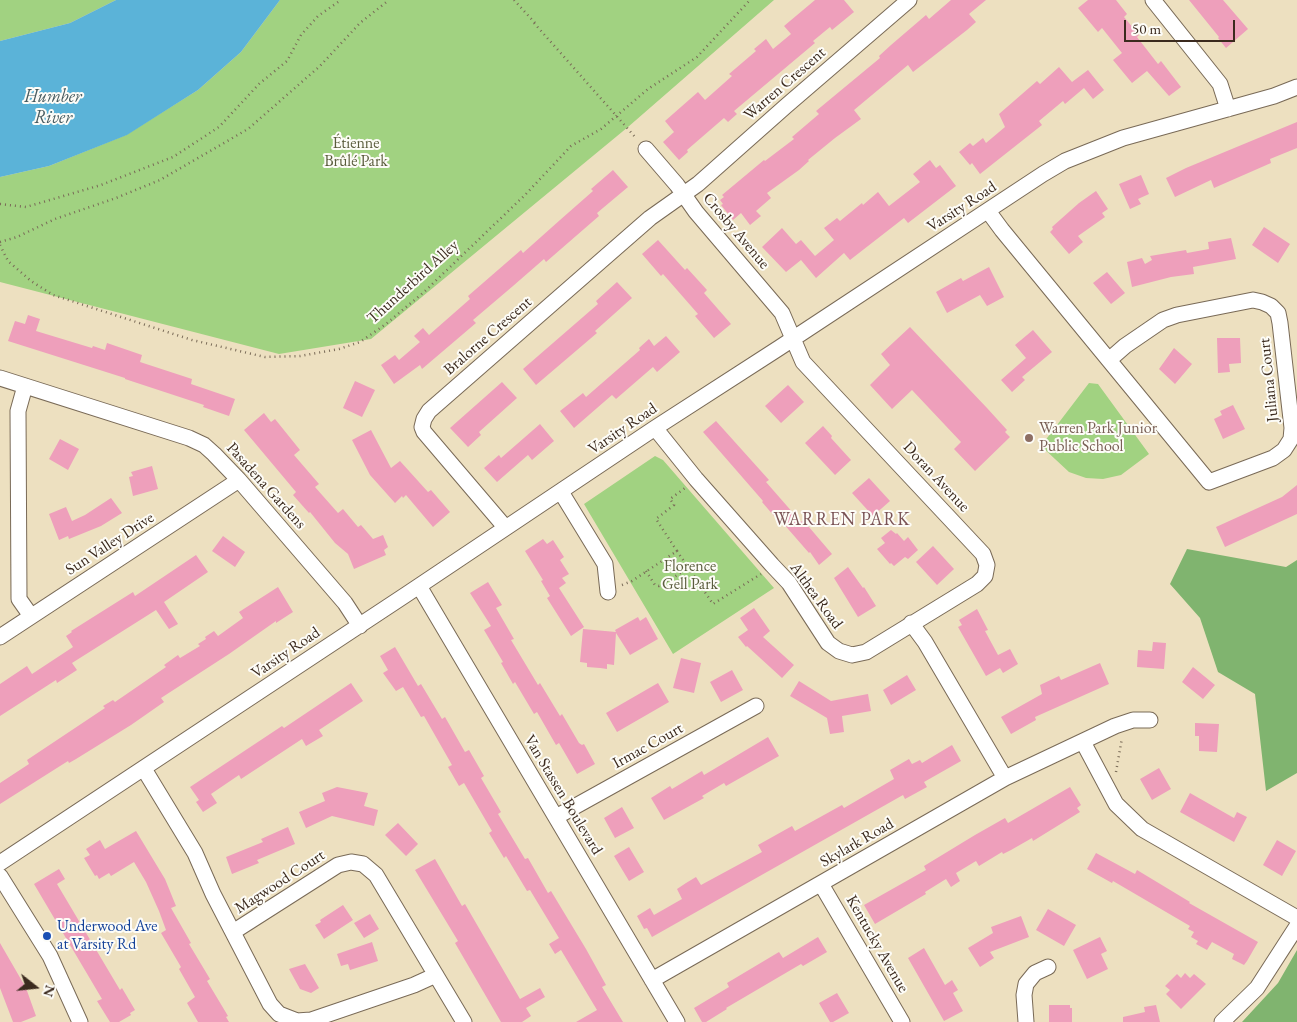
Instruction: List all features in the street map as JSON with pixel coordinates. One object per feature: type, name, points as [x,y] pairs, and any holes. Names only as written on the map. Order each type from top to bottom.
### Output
[{"type":"street","name":"Warren Crescent","points":[[684,194],[698,184],[909,0]]},
{"type":"street","points":[[1153,0],[1220,84],[1228,109]]},
{"type":"street","name":"Varsity Road","points":[[0,863],[360,626],[655,428],[1043,174],[1066,161],[1123,138],[1274,96],[1297,87]]},
{"type":"street","name":"Crosby Avenue","points":[[646,148],[684,194],[696,212],[782,313],[794,338]]},
{"type":"street","name":"Bralorne Crescent","points":[[505,528],[424,432],[422,427],[424,419],[429,411],[650,218],[684,194]]},
{"type":"street","name":"Juliana Court","points":[[988,211],[1002,230],[1209,482],[1274,458],[1284,450],[1291,439],[1292,428],[1278,313],[1271,306],[1262,302],[1253,300],[1177,315],[1163,320],[1109,360]]},
{"type":"street","name":"Doran Avenue","points":[[794,338],[803,362],[970,539],[985,558],[987,569],[985,576],[980,582],[911,624]]},
{"type":"street","name":"Pasadena Gardens","points":[[0,378],[189,438],[204,445],[239,480],[344,603],[360,626]]},
{"type":"street","points":[[24,386],[18,412],[19,599],[31,616]]},
{"type":"street","name":"Althea Road","points":[[655,428],[696,479],[772,566],[789,582],[828,643],[835,649],[847,654],[861,654],[911,624]]},
{"type":"street","name":"Sun Valley Drive","points":[[0,637],[239,480]]},
{"type":"street","points":[[561,492],[605,564],[608,592]]},
{"type":"street","name":"Van Stassen Boulevard","points":[[419,586],[677,1022]]},
{"type":"street","points":[[911,624],[925,642],[1005,778]]},
{"type":"street","name":"Irmac Court","points":[[556,817],[756,706]]},
{"type":"street","name":"Skylark Road","points":[[652,980],[1005,778],[1115,726],[1133,720],[1150,720]]},
{"type":"street","points":[[1083,742],[1116,804],[1142,829],[1297,918]]},
{"type":"street","name":"Magwood Court","points":[[144,769],[195,853],[270,1004],[279,1014],[292,1020],[311,1020],[414,985],[436,975]]},
{"type":"street","name":"Magwood Court","points":[[233,932],[338,865],[346,862],[359,863],[376,875],[464,1022]]},
{"type":"street","points":[[0,876],[50,956],[80,1022]]},
{"type":"street","name":"Kentucky Avenue","points":[[821,884],[902,1022]]},
{"type":"street","points":[[1222,1022],[1257,988],[1297,926]]},
{"type":"street","points":[[1026,1022],[1024,994],[1026,984],[1035,973],[1048,967]]},
{"type":"path","points":[[0,204],[26,207],[101,185],[172,157],[219,128],[259,84],[287,61],[301,35],[318,16],[341,0]]},
{"type":"path","points":[[0,243],[55,219],[116,198],[160,180],[248,128],[320,66],[360,23],[389,0]]},
{"type":"path","points":[[514,0],[646,148]]},
{"type":"path","name":"Thunderbird Alley","points":[[0,243],[8,260],[31,281],[53,295],[192,340],[265,357],[300,356],[339,349],[360,342],[386,324],[424,292],[525,195],[571,146],[601,129],[648,89],[697,57],[750,0]]},
{"type":"path","points":[[534,23],[580,75]]},
{"type":"path","points":[[688,485],[670,499],[674,505],[656,519],[714,604],[764,572]]},
{"type":"path","points":[[608,592],[632,580],[677,551]]},
{"type":"path","points":[[646,571],[655,585],[660,586],[689,568]]},
{"type":"path","points":[[1114,777],[1116,775],[1122,734]]},
{"type":"green space","points":[[0,0],[116,0],[70,23],[0,41]]},
{"type":"green space","name":"Étienne Brûlé Park","points":[[280,0],[774,0],[628,127],[371,339],[279,354],[0,282],[0,177],[49,166],[126,135],[198,90],[241,52]]},
{"type":"green space","points":[[1089,383],[1098,384],[1149,454],[1121,475],[1103,479],[1086,478],[1069,472],[1041,446]]},
{"type":"green space","name":"Florence Gell Park","points":[[655,456],[663,460],[774,588],[673,654],[584,504]]},
{"type":"green space","points":[[1187,549],[1286,567],[1297,560],[1297,773],[1266,791],[1255,694],[1218,672],[1200,618],[1170,584]]},
{"type":"green space","points":[[1297,950],[1297,1022],[1242,1022],[1278,983]]},
{"type":"water","name":"Humber River","points":[[116,0],[280,0],[241,52],[198,90],[127,135],[49,166],[0,177],[0,41],[70,23]]},
{"type":"building","points":[[815,0],[844,0],[854,12],[832,30],[830,27],[813,41],[815,43],[734,111],[737,114],[728,122],[724,118],[687,150],[688,152],[679,160],[663,142],[674,132],[665,121],[698,92],[705,100],[732,76],[729,74],[756,51],[754,49],[766,39],[773,49],[791,34],[784,26]]},
{"type":"building","points":[[951,0],[986,0],[969,14],[976,22],[967,30],[913,72],[908,65],[854,110],[861,119],[808,160],[799,170],[767,193],[771,198],[756,211],[761,216],[750,225],[741,213],[733,220],[721,205],[723,204],[720,200],[724,197],[722,195],[764,160],[794,139],[792,137],[819,114],[816,111],[880,58],[879,56],[926,15],[929,19]]},
{"type":"building","points":[[1088,0],[1116,0],[1127,14],[1124,17],[1139,35],[1137,37],[1158,64],[1161,61],[1181,87],[1169,96],[1147,71],[1132,83],[1113,60],[1122,53],[1102,28],[1098,32],[1078,8]]},
{"type":"building","points":[[1189,0],[1223,0],[1248,29],[1226,48]]},
{"type":"building","points":[[1059,67],[1072,82],[1088,70],[1104,90],[1093,99],[1084,88],[1065,104],[1063,101],[1039,121],[1042,125],[980,174],[972,163],[970,165],[959,152],[970,143],[973,146],[983,138],[986,143],[1005,127],[999,114],[1037,81],[1040,84]]},
{"type":"building","points":[[1297,122],[1297,148],[1270,159],[1271,163],[1214,188],[1211,180],[1175,197],[1166,178]]},
{"type":"building","points":[[930,160],[936,168],[940,165],[956,186],[908,223],[904,218],[850,260],[844,253],[816,278],[801,260],[786,272],[762,247],[782,228],[796,244],[801,240],[815,256],[834,240],[824,228],[837,218],[840,221],[878,192],[889,206],[920,182],[913,174]]},
{"type":"building","points":[[613,170],[628,187],[597,213],[599,216],[546,262],[544,259],[473,320],[476,323],[422,369],[420,365],[394,384],[381,365],[395,355],[399,360],[420,342],[414,336],[423,328],[429,335],[470,299],[468,296],[521,250],[523,253],[593,191],[591,189]]},
{"type":"building","points":[[1141,175],[1149,194],[1138,199],[1141,204],[1130,209],[1119,184]]},
{"type":"building","points":[[1096,191],[1108,209],[1102,213],[1105,217],[1078,236],[1083,242],[1069,254],[1050,232],[1053,229],[1052,227]]},
{"type":"building","points":[[1264,227],[1290,244],[1278,263],[1252,245]]},
{"type":"building","points":[[1231,238],[1236,259],[1193,267],[1194,274],[1171,277],[1132,287],[1127,262],[1142,258],[1145,264],[1152,260],[1150,256],[1186,250],[1187,253],[1209,249],[1208,242]]},
{"type":"building","points":[[658,240],[685,270],[687,268],[707,290],[704,293],[731,324],[714,338],[695,316],[698,314],[663,274],[661,276],[642,254]]},
{"type":"building","points":[[989,267],[1004,297],[987,306],[980,295],[947,313],[936,292],[961,278],[963,281]]},
{"type":"building","points":[[1107,272],[1125,293],[1111,304],[1093,283]]},
{"type":"building","points":[[617,282],[632,298],[595,331],[597,333],[536,385],[523,369],[598,304],[596,301]]},
{"type":"building","points":[[28,315],[40,319],[36,331],[92,348],[93,346],[105,350],[107,343],[142,355],[140,362],[192,379],[191,384],[235,399],[229,416],[203,407],[204,405],[125,378],[8,341],[15,321],[25,324]]},
{"type":"building","points":[[910,327],[1007,430],[1005,432],[1010,437],[975,471],[954,449],[961,442],[912,390],[892,409],[870,385],[890,365],[881,354]]},
{"type":"building","points":[[1033,330],[1052,352],[1022,377],[1025,380],[1012,392],[1001,380],[1026,358],[1015,345]]},
{"type":"building","points":[[666,336],[680,352],[657,372],[653,367],[616,399],[612,395],[574,428],[560,411],[583,393],[586,397],[640,350],[639,348],[649,339],[654,346]]},
{"type":"building","points":[[1217,338],[1240,338],[1241,363],[1229,364],[1230,372],[1218,373]]},
{"type":"building","points":[[1174,348],[1192,364],[1175,384],[1159,369]]},
{"type":"building","points":[[355,381],[375,390],[362,417],[343,408]]},
{"type":"building","points":[[502,382],[517,398],[479,432],[481,435],[468,447],[450,428]]},
{"type":"building","points":[[788,385],[804,402],[781,423],[765,406]]},
{"type":"building","points":[[1233,405],[1245,429],[1223,439],[1214,419],[1222,415],[1220,411]]},
{"type":"building","points":[[264,413],[271,422],[275,419],[300,450],[294,455],[319,484],[315,487],[338,513],[343,509],[358,527],[361,525],[373,539],[383,535],[388,547],[384,550],[386,555],[354,569],[348,554],[335,543],[310,512],[293,495],[296,492],[244,430]]},
{"type":"building","points":[[716,421],[769,480],[766,482],[801,522],[803,520],[832,554],[819,565],[810,552],[782,522],[780,523],[703,432]]},
{"type":"building","points":[[540,424],[554,441],[532,460],[528,455],[497,482],[484,468],[499,455],[501,458]]},
{"type":"building","points":[[823,426],[851,460],[835,475],[805,443]]},
{"type":"building","points":[[371,430],[391,468],[400,461],[428,492],[431,490],[450,512],[433,527],[406,495],[403,498],[402,496],[395,503],[370,475],[352,440]]},
{"type":"building","points":[[60,439],[79,449],[68,470],[49,459]]},
{"type":"building","points":[[152,466],[158,489],[133,496],[129,477],[133,476],[131,472]]},
{"type":"building","points":[[869,478],[890,501],[873,516],[852,493]]},
{"type":"building","points":[[1297,485],[1297,514],[1225,547],[1216,527],[1282,497]]},
{"type":"building","points":[[111,498],[122,513],[101,526],[69,539],[68,536],[59,540],[49,514],[66,507],[72,521]]},
{"type":"building","points":[[891,530],[897,533],[904,541],[908,537],[918,550],[908,559],[905,557],[894,566],[877,549],[885,543],[881,538]]},
{"type":"building","points":[[223,536],[245,552],[235,567],[212,551]]},
{"type":"building","points":[[543,539],[547,544],[553,540],[564,557],[560,560],[569,574],[562,578],[566,583],[559,588],[584,627],[571,636],[547,598],[550,596],[541,581],[543,580],[525,551]]},
{"type":"building","points":[[933,546],[954,569],[937,585],[916,562]]},
{"type":"building","points":[[196,555],[208,572],[164,602],[178,624],[169,629],[156,610],[72,663],[77,670],[57,683],[56,680],[0,716],[0,684],[27,666],[32,674],[73,647],[66,636],[71,631],[133,592],[135,596]]},
{"type":"building","points":[[848,567],[876,606],[858,617],[834,578]]},
{"type":"building","points":[[488,582],[502,605],[496,608],[514,639],[511,640],[538,685],[540,683],[560,716],[562,714],[579,743],[584,744],[595,764],[577,774],[559,743],[556,745],[537,712],[534,714],[515,682],[513,684],[501,663],[503,662],[484,630],[491,626],[470,593]]},
{"type":"building","points":[[278,587],[293,612],[276,623],[276,621],[161,698],[164,702],[131,725],[69,763],[68,761],[0,804],[0,783],[29,764],[27,760],[105,708],[103,706],[113,700],[115,702],[166,667],[164,665],[178,655],[180,658],[200,646],[198,644],[214,631],[218,636],[243,618],[239,612]]},
{"type":"building","points":[[754,608],[770,631],[763,637],[794,665],[782,678],[746,647],[738,637],[748,630],[740,618]]},
{"type":"building","points":[[977,609],[988,630],[985,631],[998,655],[1010,649],[1018,664],[1003,673],[1000,668],[986,676],[958,627],[962,625],[959,620]]},
{"type":"building","points":[[638,617],[640,621],[646,617],[658,639],[630,655],[616,633],[614,665],[607,664],[607,669],[587,667],[587,663],[580,662],[583,629],[616,632],[615,630]]},
{"type":"building","points":[[1153,642],[1166,643],[1164,669],[1137,667],[1138,650],[1152,651]]},
{"type":"building","points":[[395,647],[418,686],[421,684],[442,719],[445,717],[465,752],[469,750],[484,776],[481,778],[501,812],[498,814],[525,859],[528,858],[548,893],[551,891],[586,949],[606,985],[602,987],[623,1022],[576,1022],[597,1010],[561,950],[555,954],[549,944],[559,938],[530,890],[527,891],[506,856],[504,858],[489,833],[492,831],[464,783],[459,786],[448,767],[452,765],[424,716],[421,717],[403,687],[396,691],[383,673],[388,670],[380,656]]},
{"type":"building","points":[[681,658],[701,663],[694,693],[673,688]]},
{"type":"building","points":[[1100,663],[1109,684],[1035,717],[1036,720],[1011,734],[1001,717],[1042,694],[1040,685],[1059,676],[1061,680]]},
{"type":"building","points":[[1193,667],[1215,685],[1203,699],[1182,682]]},
{"type":"building","points":[[732,670],[743,690],[721,702],[710,682]]},
{"type":"building","points":[[907,675],[916,690],[891,705],[883,690]]},
{"type":"building","points":[[799,681],[831,701],[868,694],[871,711],[842,716],[844,732],[830,734],[827,718],[790,696]]},
{"type":"building","points":[[351,683],[363,701],[319,730],[323,736],[306,746],[302,739],[241,779],[239,775],[211,794],[217,803],[203,812],[196,802],[199,800],[190,787]]},
{"type":"building","points":[[658,683],[669,702],[617,732],[606,713]]},
{"type":"building","points":[[1195,723],[1219,724],[1217,752],[1199,751],[1199,736],[1195,736]]},
{"type":"building","points":[[768,737],[779,756],[726,786],[724,783],[702,796],[704,798],[664,820],[651,798],[670,786],[672,789],[702,771],[704,775]]},
{"type":"building","points":[[952,745],[961,761],[924,782],[927,787],[905,799],[903,795],[652,937],[647,928],[644,929],[637,916],[650,908],[654,915],[682,899],[677,889],[696,877],[701,885],[762,852],[758,845],[792,826],[795,831],[842,805],[844,808],[894,779],[890,770],[909,759],[912,764],[920,760],[922,763]]},
{"type":"building","points":[[1159,768],[1171,789],[1152,800],[1140,779]]},
{"type":"building","points":[[337,787],[368,793],[364,806],[378,810],[374,826],[332,816],[306,828],[299,812],[325,801],[322,793]]},
{"type":"building","points":[[1070,787],[1081,805],[1077,808],[1080,812],[1033,841],[1032,838],[1003,854],[1002,852],[979,866],[976,861],[956,873],[960,881],[951,887],[946,879],[925,892],[926,894],[875,924],[864,905],[926,870],[924,866],[975,835],[1005,818],[1008,823]]},
{"type":"building","points":[[1190,793],[1234,818],[1237,812],[1247,817],[1234,842],[1180,812]]},
{"type":"building","points":[[622,807],[634,828],[615,838],[604,818]]},
{"type":"building","points":[[398,823],[418,844],[406,856],[385,835]]},
{"type":"building","points":[[288,827],[295,844],[257,860],[259,863],[232,874],[226,857],[263,842],[261,839]]},
{"type":"building","points":[[136,831],[165,879],[176,906],[171,908],[191,943],[189,944],[210,979],[207,981],[228,1016],[226,1017],[229,1022],[198,1022],[187,1003],[195,997],[179,969],[181,967],[161,933],[166,930],[159,911],[146,882],[134,862],[111,876],[109,873],[99,879],[97,875],[95,876],[84,858],[90,855],[86,849],[100,840],[105,849]]},
{"type":"building","points":[[1277,840],[1296,851],[1282,876],[1263,865]]},
{"type":"building","points":[[629,847],[644,872],[629,881],[614,856]]},
{"type":"building","points":[[1096,853],[1135,874],[1137,870],[1189,903],[1258,942],[1247,961],[1244,965],[1232,959],[1234,954],[1212,942],[1207,950],[1196,944],[1198,941],[1191,937],[1194,932],[1188,929],[1190,926],[1113,881],[1112,883],[1087,869]]},
{"type":"building","points":[[435,859],[462,906],[465,904],[520,999],[540,988],[545,997],[526,1008],[531,1016],[522,1022],[501,1022],[455,943],[458,941],[415,870]]},
{"type":"building","points":[[59,869],[65,879],[57,884],[120,990],[122,988],[135,1010],[130,1013],[131,1015],[119,1022],[110,1022],[97,1001],[102,999],[34,884]]},
{"type":"building","points":[[343,905],[353,920],[324,939],[315,925]]},
{"type":"building","points":[[1048,909],[1076,925],[1064,946],[1036,930]]},
{"type":"building","points":[[370,914],[379,929],[364,938],[354,923]]},
{"type":"building","points":[[1021,916],[1029,937],[990,952],[994,958],[980,967],[968,948],[993,933],[991,927]]},
{"type":"building","points":[[818,937],[827,952],[803,966],[801,964],[726,1008],[706,1022],[702,1022],[694,1008],[729,987],[727,983],[779,952],[783,958]]},
{"type":"building","points":[[1100,937],[1107,951],[1101,954],[1108,969],[1087,979],[1073,950]]},
{"type":"building","points":[[372,942],[378,961],[350,970],[348,964],[341,966],[337,954]]},
{"type":"building","points":[[0,943],[26,988],[36,1016],[21,1022],[13,1022],[0,988]]},
{"type":"building","points":[[924,948],[945,985],[952,980],[958,990],[953,993],[963,1011],[944,1021],[908,958]]},
{"type":"building","points":[[305,964],[319,988],[311,993],[300,989],[289,969]]},
{"type":"building","points":[[1185,973],[1190,978],[1194,974],[1206,984],[1181,1009],[1166,994],[1170,990],[1165,986],[1177,974],[1181,978]]},
{"type":"building","points":[[837,993],[849,1013],[830,1022],[819,1003]]},
{"type":"building","points":[[1049,1005],[1070,1005],[1070,1008],[1072,1008],[1072,1022],[1049,1022]]},
{"type":"building","points":[[1156,1005],[1160,1022],[1123,1022],[1123,1017],[1145,1012],[1144,1007]]},
{"type":"place","name":"Warren Park Junior Public School","points":[[1029,438]]},
{"type":"place","name":"Underwood Ave at Varsity Rd","points":[[47,936]]},
{"type":"district","name":"WARREN PARK","points":[[842,520]]}]
